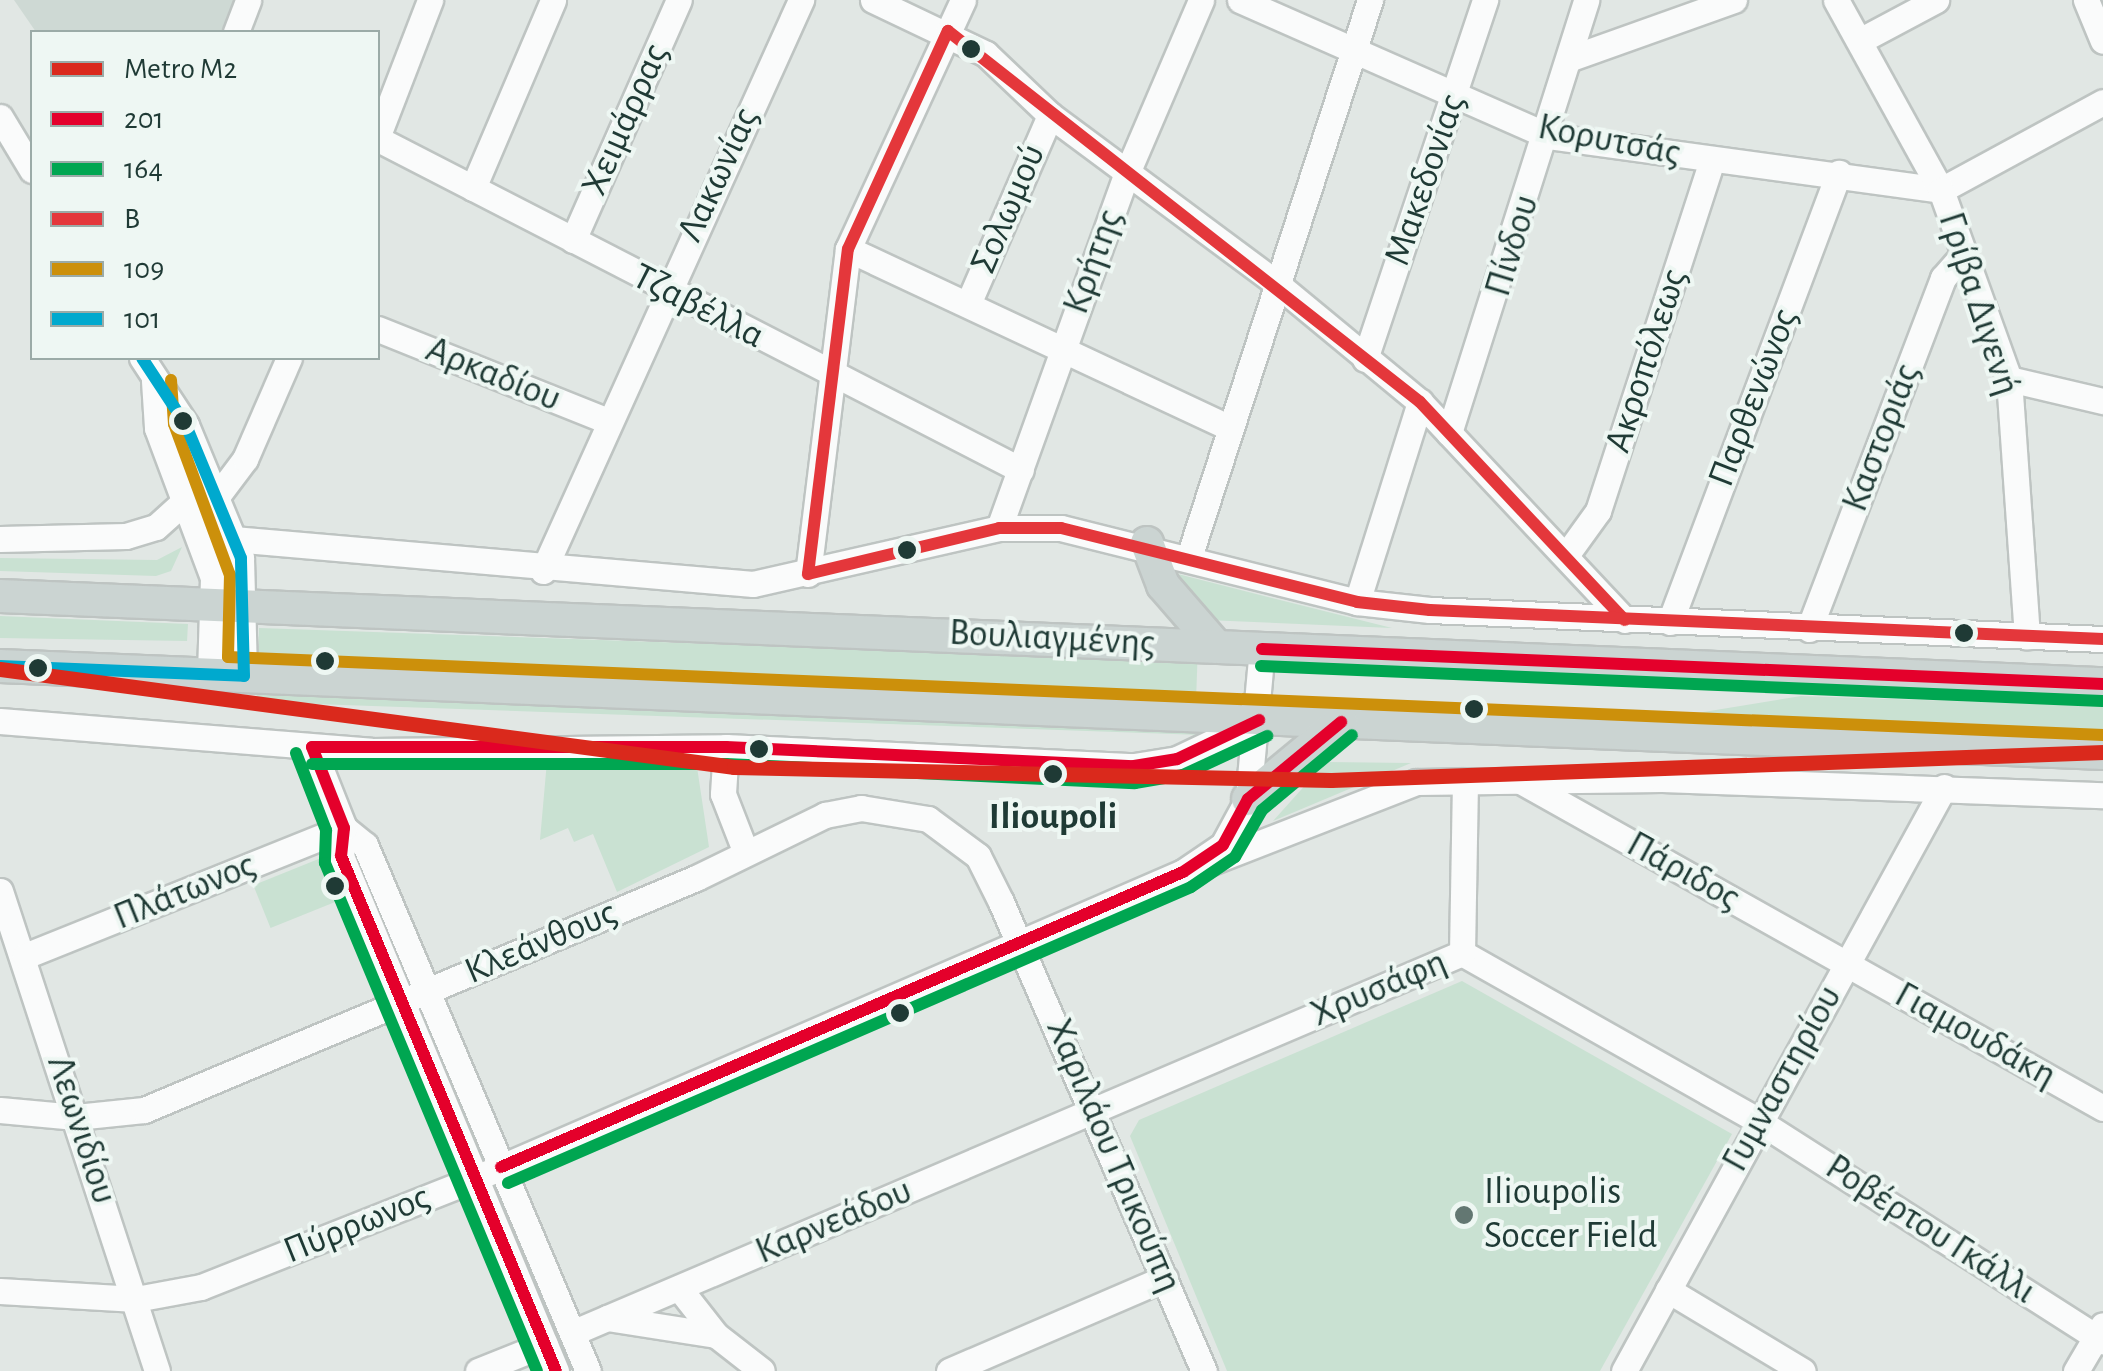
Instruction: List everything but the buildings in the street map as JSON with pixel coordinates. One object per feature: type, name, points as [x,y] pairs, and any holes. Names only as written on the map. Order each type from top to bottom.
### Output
[{"type":"main road","points":[[1147,543],[1163,585],[1216,646]]},
{"type":"main road","name":"Βουλιαγμένης","points":[[0,596],[2103,684]]},
{"type":"main road","name":"Βουλιαγμένης","points":[[0,666],[2103,753]]},
{"type":"main road","points":[[1248,799],[1340,722]]},
{"type":"street","points":[[237,30],[248,0]]},
{"type":"street","points":[[380,132],[430,0]]},
{"type":"street","points":[[474,188],[553,0]]},
{"type":"street","name":"Χειμάρρας","points":[[573,240],[680,0]]},
{"type":"street","name":"Λακωνίας","points":[[543,571],[665,293],[801,0]]},
{"type":"street","points":[[873,0],[948,31],[1050,115],[1276,283],[1420,402],[1625,620]]},
{"type":"street","points":[[808,574],[827,370],[848,248],[963,0]]},
{"type":"street","name":"Κρήτης","points":[[999,528],[1127,173],[1201,0]]},
{"type":"street","name":"Κορυτσάς","points":[[1240,0],[1548,136],[1941,190]]},
{"type":"street","points":[[1190,554],[1370,0]]},
{"type":"street","name":"Μακεδονίας","points":[[1365,359],[1485,0]]},
{"type":"street","name":"Πίνδου","points":[[1450,433],[1548,136],[1586,0]]},
{"type":"street","points":[[1570,58],[1734,0]]},
{"type":"street","name":"Γρίβα Διγενή","points":[[1836,0],[1863,40],[1941,190],[2009,379],[2027,636]]},
{"type":"street","points":[[1863,40],[1936,0]]},
{"type":"street","points":[[2086,0],[2103,42]]},
{"type":"street","points":[[1941,190],[2103,102]]},
{"type":"street","name":"Σολωμού","points":[[968,304],[1050,115]]},
{"type":"street","points":[[0,117],[30,167]]},
{"type":"street","name":"Τζαβέλλα","points":[[380,138],[665,293],[1022,470]]},
{"type":"street","name":"Ακροπόλεως","points":[[1567,554],[1598,511],[1712,161]]},
{"type":"street","name":"Παρθενώνος","points":[[1670,622],[1839,173]]},
{"type":"street","points":[[848,248],[1230,428]]},
{"type":"street","name":"Καστοριάς","points":[[1809,629],[1943,278],[1965,253]]},
{"type":"street","name":"Αρκαδίου","points":[[380,331],[608,421]]},
{"type":"street","points":[[143,360],[218,495],[233,540],[248,606],[244,676]]},
{"type":"street","points":[[218,495],[245,459],[288,360]]},
{"type":"street","points":[[2009,379],[2103,401]]},
{"type":"street","points":[[154,382],[157,428],[185,501],[214,605],[210,674]]},
{"type":"street","points":[[1358,602],[1420,402]]},
{"type":"street","points":[[0,539],[126,536],[185,501]]},
{"type":"street","points":[[233,540],[697,585],[808,574],[999,528],[1147,543],[1358,602],[1625,620],[2103,639]]},
{"type":"street","name":"Πύρρωνος","points":[[0,1291],[136,1299],[201,1287],[476,1178],[1183,872],[1223,845],[1248,799],[1259,720],[1262,649]]},
{"type":"street","name":"Βουλιαγμένης","points":[[0,720],[312,748],[726,747],[1117,765],[1178,759],[1259,720]]},
{"type":"street","points":[[726,747],[723,794],[746,854]]},
{"type":"street","points":[[312,748],[344,828],[365,845],[588,1371]]},
{"type":"street","name":"Πάριδος","points":[[1520,780],[1847,964]]},
{"type":"street","points":[[1462,953],[1465,781]]},
{"type":"street","points":[[1183,872],[1389,790],[1465,781],[1944,787],[2103,796]]},
{"type":"street","name":"Γυμναστηρίου","points":[[1624,1371],[1757,1120],[1944,787]]},
{"type":"street","name":"Κλεάνθους","points":[[0,1110],[76,1117],[144,1110],[847,808],[928,819],[978,856],[1020,941]]},
{"type":"street","points":[[344,828],[340,856],[556,1371]]},
{"type":"street","name":"Πλάτωνος","points":[[25,956],[344,828]]},
{"type":"street","name":"Λεωνιδίου","points":[[0,891],[6,923],[25,956],[157,1371]]},
{"type":"street","name":"Χαριλάου Τρικούπη","points":[[1020,941],[1204,1371]]},
{"type":"street","name":"Χρυσάφη","points":[[1096,1111],[1462,953],[1757,1120]]},
{"type":"street","name":"Γιαμουδάκη","points":[[1847,964],[2103,1108]]},
{"type":"street","name":"Καρνεάδου","points":[[572,1333],[1096,1111]]},
{"type":"street","name":"Ροβέρτου Γκάλλι","points":[[1757,1120],[2101,1334]]},
{"type":"street","points":[[949,1371],[1165,1278]]},
{"type":"street","points":[[679,1288],[716,1334],[762,1371]]},
{"type":"street","points":[[1668,1290],[1803,1371]]},
{"type":"street","points":[[606,1318],[716,1334]]},
{"type":"street","points":[[2076,1371],[2101,1334]]},
{"type":"street","points":[[478,1371],[545,1344]]},
{"type":"shaded area","points":[[14,0],[239,0],[228,30],[35,30]]},
{"type":"green space","points":[[182,547],[171,571],[156,576],[0,571],[0,558],[157,560]]},
{"type":"green space","points":[[1174,573],[1264,596],[1392,628],[1206,620]]},
{"type":"green space","points":[[0,616],[188,624],[187,641],[0,638]]},
{"type":"green space","points":[[259,628],[1197,661],[1195,735],[256,702]]},
{"type":"green space","points":[[1801,696],[2103,706],[2103,734],[1679,716]]},
{"type":"green space","points":[[547,761],[697,767],[709,847],[617,892],[593,834],[574,842],[568,828],[540,840]]},
{"type":"green space","points":[[1326,762],[1411,763],[1273,821]]},
{"type":"green space","points":[[321,858],[338,901],[271,928],[253,885]]},
{"type":"green space","name":"Ilioupolis Soccer Field","points":[[1462,981],[1732,1134],[1600,1371],[1227,1371],[1130,1136],[1139,1120]]},
{"type":"metro line","name":"Μ2","points":[[0,669],[734,767],[1331,780],[2103,752]]},
{"type":"transit line","name":"Β","points":[[948,31],[1420,402],[1625,620]]},
{"type":"transit line","name":"Β","points":[[808,574],[848,249],[948,31]]},
{"type":"transit line","name":"101","points":[[0,666],[244,676],[241,558],[186,425],[143,360]]},
{"type":"transit line","name":"109","points":[[171,380],[174,424],[230,575],[228,657],[2103,735]]},
{"type":"transit line","name":"Β","points":[[808,574],[999,528],[1061,528],[1357,602],[1430,610],[2103,639]]},
{"type":"transit line","name":"201","points":[[1262,649],[2103,684]]},
{"type":"transit line","name":"164","points":[[1261,666],[2102,701]]},
{"type":"transit line","name":"201","points":[[312,747],[726,747],[1134,766],[1177,759],[1259,720]]},
{"type":"transit line","name":"201","points":[[501,1167],[1183,872],[1223,845],[1248,799],[1341,722]]},
{"type":"transit line","name":"164","points":[[508,1183],[1191,887],[1235,857],[1262,810],[1352,735]]},
{"type":"transit line","name":"164","points":[[312,764],[726,764],[1135,783],[1183,775],[1267,736]]},
{"type":"transit line","name":"201","points":[[312,747],[344,828],[341,856],[556,1371]]},
{"type":"transit line","name":"164","points":[[296,753],[326,830],[325,863],[537,1371]]},
{"type":"place","name":"Ilioupoli","points":[[1053,774]]},
{"type":"place","name":"Ilioupolis Soccer Field","points":[[1464,1215]]}]
